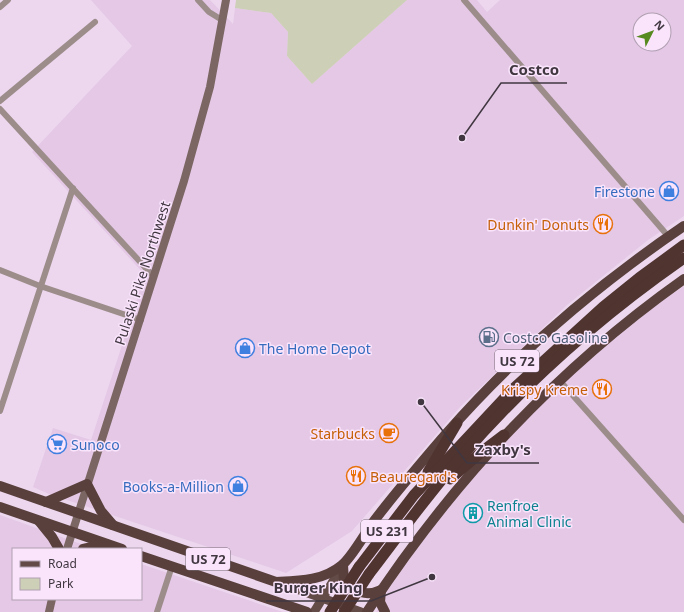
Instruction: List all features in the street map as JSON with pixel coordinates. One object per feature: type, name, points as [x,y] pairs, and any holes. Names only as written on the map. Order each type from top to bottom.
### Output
[{"type":"highway","name":"US 72","points":[[0,486],[276,582],[304,581],[331,572],[343,565],[374,521],[457,423],[544,335],[613,277],[668,236],[684,226]]},
{"type":"highway","name":"US 231","points":[[330,612],[359,567],[414,495],[513,389],[553,351],[639,278],[684,246]]},
{"type":"highway","name":"US 231","points":[[344,612],[369,574],[462,456],[538,377],[597,324],[684,258]]},
{"type":"highway","name":"US 72","points":[[367,612],[381,590],[428,526],[504,435],[600,345],[684,279]]},
{"type":"highway","points":[[414,495],[457,423]]},
{"type":"highway","points":[[422,506],[479,454],[504,435]]},
{"type":"highway","points":[[46,502],[88,484],[101,511],[115,526]]},
{"type":"highway","points":[[0,507],[119,548]]},
{"type":"highway","points":[[39,521],[52,537],[58,548]]},
{"type":"highway","points":[[88,548],[107,544]]},
{"type":"highway","name":"US 72","points":[[142,556],[307,612]]},
{"type":"highway","points":[[343,565],[344,581],[355,590],[361,593],[372,594],[381,590],[380,602],[385,612]]},
{"type":"highway","points":[[274,602],[288,612]]},
{"type":"main road","name":"Pulaski Pike Northwest","points":[[67,548],[184,181],[210,88],[226,0]]},
{"type":"main road","points":[[314,612],[343,565]]},
{"type":"main road","name":"US 72","points":[[276,582],[361,612]]},
{"type":"main road","points":[[49,612],[52,600]]},
{"type":"street","points":[[0,7],[8,0]]},
{"type":"street","points":[[198,0],[210,12],[222,20]]},
{"type":"street","points":[[464,0],[668,236]]},
{"type":"street","points":[[0,101],[95,22]]},
{"type":"street","points":[[0,109],[154,277]]},
{"type":"street","points":[[0,410],[73,188]]},
{"type":"street","points":[[0,270],[40,286],[141,320]]},
{"type":"street","points":[[560,381],[684,520]]},
{"type":"street","points":[[157,612],[172,566]]},
{"type":"shaded area","points":[[91,0],[210,0],[233,24],[235,8],[271,13],[288,32],[287,56],[312,84],[407,0],[477,0],[487,12],[500,0],[684,0],[684,216],[648,240],[567,305],[461,406],[352,531],[286,573],[49,494],[33,487],[53,428],[91,440],[145,275],[32,152],[132,46]]},
{"type":"shaded area","points":[[684,286],[684,612],[376,612],[391,585],[439,518],[504,442],[576,371],[651,309]]},
{"type":"shaded area","points":[[0,515],[92,548],[12,548],[12,600],[142,600],[142,564],[283,612],[0,612]]},
{"type":"green space","points":[[236,0],[407,0],[312,84],[287,56],[288,32],[271,13],[235,8]]},
{"type":"place","name":"Costco","points":[[462,138]]},
{"type":"place","name":"Firestone","points":[[669,191]]},
{"type":"place","name":"Dunkin' Donuts","points":[[603,224]]},
{"type":"place","name":"Costco Gasoline","points":[[489,337]]},
{"type":"place","name":"The Home Depot","points":[[245,348]]},
{"type":"place","name":"Krispy Kreme","points":[[602,389]]},
{"type":"place","name":"Zaxby's","points":[[421,402]]},
{"type":"place","name":"Starbucks","points":[[389,433]]},
{"type":"place","name":"Sunoco","points":[[57,444]]},
{"type":"place","name":"Beauregard's","points":[[356,476]]},
{"type":"place","name":"Books-a-Million","points":[[238,486]]},
{"type":"place","name":"Renfroe Animal Clinic","points":[[473,513]]},
{"type":"place","name":"Burger King","points":[[432,577]]}]
